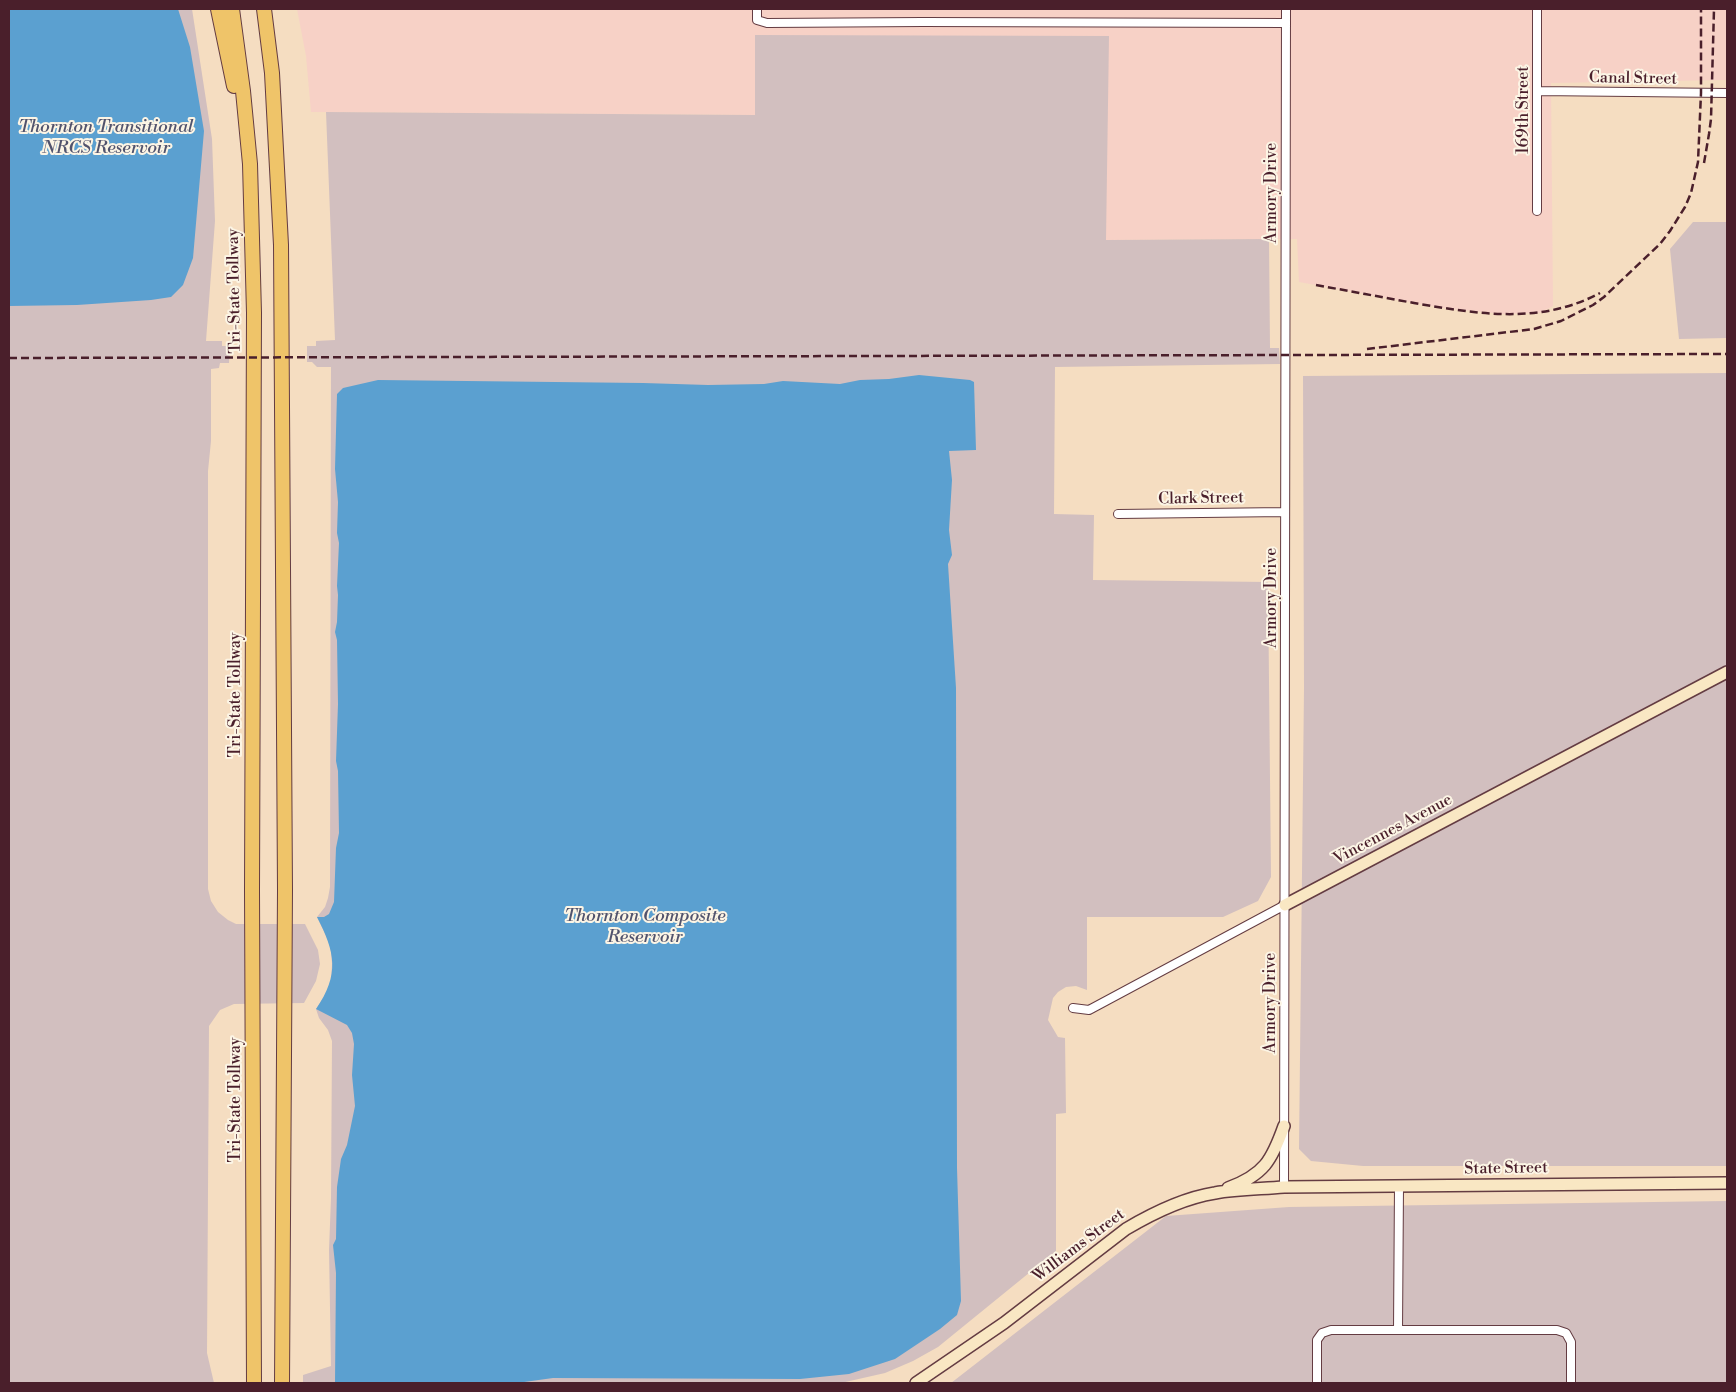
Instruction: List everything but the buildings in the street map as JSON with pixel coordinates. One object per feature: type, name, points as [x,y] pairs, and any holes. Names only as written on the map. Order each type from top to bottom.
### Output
[{"type":"highway","points":[[218,9],[250,164]]},
{"type":"highway","name":"Tri-State Tollway","points":[[232,9],[250,164],[252,236],[254,390],[252,890],[254,1383]]},
{"type":"highway","points":[[264,9],[272,74],[281,245],[285,890],[282,1383]]},
{"type":"street","points":[[757,9],[757,20],[768,23],[1286,23]]},
{"type":"street","name":"Armory Drive","points":[[1284,1187],[1286,9]]},
{"type":"street","name":"169th Street","points":[[1537,9],[1538,212]]},
{"type":"street","name":"Canal Street","points":[[1538,91],[1727,93]]},
{"type":"street","name":"Clark Street","points":[[1118,514],[1285,512]]},
{"type":"street","name":"Vincennes Avenue","points":[[1073,1008],[1089,1010],[1727,672]]},
{"type":"street","points":[[1215,1193],[1240,1184],[1254,1176],[1269,1161],[1276,1150],[1284,1126]]},
{"type":"street","name":"State Street","points":[[1284,1187],[1727,1183]]},
{"type":"street","points":[[1398,1330],[1399,1186]]},
{"type":"street","name":"Williams Street","points":[[916,1383],[1004,1323],[1126,1229],[1146,1217],[1177,1203],[1215,1193],[1284,1187]]},
{"type":"street","points":[[1317,1383],[1317,1340],[1322,1333],[1331,1330],[1557,1330],[1566,1334],[1571,1342],[1571,1383]]},
{"type":"shaded area","points":[[9,9],[192,9],[212,139],[215,221],[206,341],[222,341],[222,346],[230,346],[229,363],[220,363],[219,368],[211,369],[211,441],[208,471],[208,889],[211,901],[218,912],[236,924],[305,924],[318,950],[320,964],[316,981],[304,1003],[234,1004],[220,1010],[209,1026],[207,1353],[214,1383],[9,1383]]},
{"type":"shaded area","points":[[297,9],[1727,9],[1727,80],[1551,83],[1553,306],[1540,313],[1501,314],[1442,308],[1299,282],[1297,239],[1106,240],[755,36],[755,115],[311,112],[306,56]]},
{"type":"shaded area","points":[[755,35],[1109,36],[1106,240],[1269,239],[1270,348],[1279,348],[1280,364],[1055,367],[1054,514],[1094,515],[1093,580],[1268,582],[1271,877],[1258,901],[1223,917],[1087,917],[1087,990],[1076,986],[1066,987],[1058,992],[1053,998],[1048,1020],[1058,1037],[1065,1038],[1066,1113],[1056,1114],[1056,1251],[938,1347],[913,1361],[885,1373],[841,1383],[303,1383],[303,1375],[331,1366],[329,1250],[332,1041],[316,1009],[325,996],[331,981],[332,964],[328,940],[317,917],[325,907],[330,887],[331,367],[317,367],[312,362],[307,362],[307,346],[316,346],[316,341],[335,340],[326,112],[755,115]]},
{"type":"shaded area","points":[[1693,222],[1727,222],[1727,338],[1679,339],[1670,249]]},
{"type":"shaded area","points":[[1727,373],[1727,1166],[1363,1166],[1311,1161],[1299,1149],[1304,688],[1303,376]]},
{"type":"shaded area","points":[[1727,1201],[1727,1383],[951,1383],[1166,1216],[1289,1207]]},
{"type":"water","name":"Thornton Transitional NRCS Reservoir","points":[[9,9],[178,9],[190,47],[204,131],[193,258],[183,285],[171,297],[77,305],[9,306]]},
{"type":"water","name":"Thornton Composite Reservoir","points":[[919,375],[974,382],[976,450],[949,451],[952,480],[949,530],[952,555],[948,564],[956,688],[957,1168],[961,1301],[957,1315],[940,1329],[895,1359],[849,1374],[800,1379],[553,1378],[517,1383],[335,1383],[336,1273],[333,1245],[336,1239],[337,1187],[341,1159],[347,1145],[355,1106],[352,1075],[354,1044],[352,1033],[347,1025],[316,1009],[324,996],[332,974],[331,952],[317,917],[324,917],[329,914],[334,902],[336,848],[339,833],[338,771],[336,761],[338,704],[337,640],[335,632],[337,622],[339,543],[335,469],[337,394],[343,388],[378,380],[708,385],[764,384],[783,381],[840,384],[860,380]]},
{"type":"railway","points":[[1367,349],[1534,329],[1561,321],[1593,305],[1604,297],[1660,244],[1685,207],[1691,193],[1698,162],[1701,93],[1701,9]]},
{"type":"railway","points":[[1704,163],[1711,119],[1714,9]]},
{"type":"railway","points":[[1316,285],[1462,311],[1509,314],[1555,310],[1600,293]]},
{"type":"railway","points":[[9,358],[1727,354]]}]
